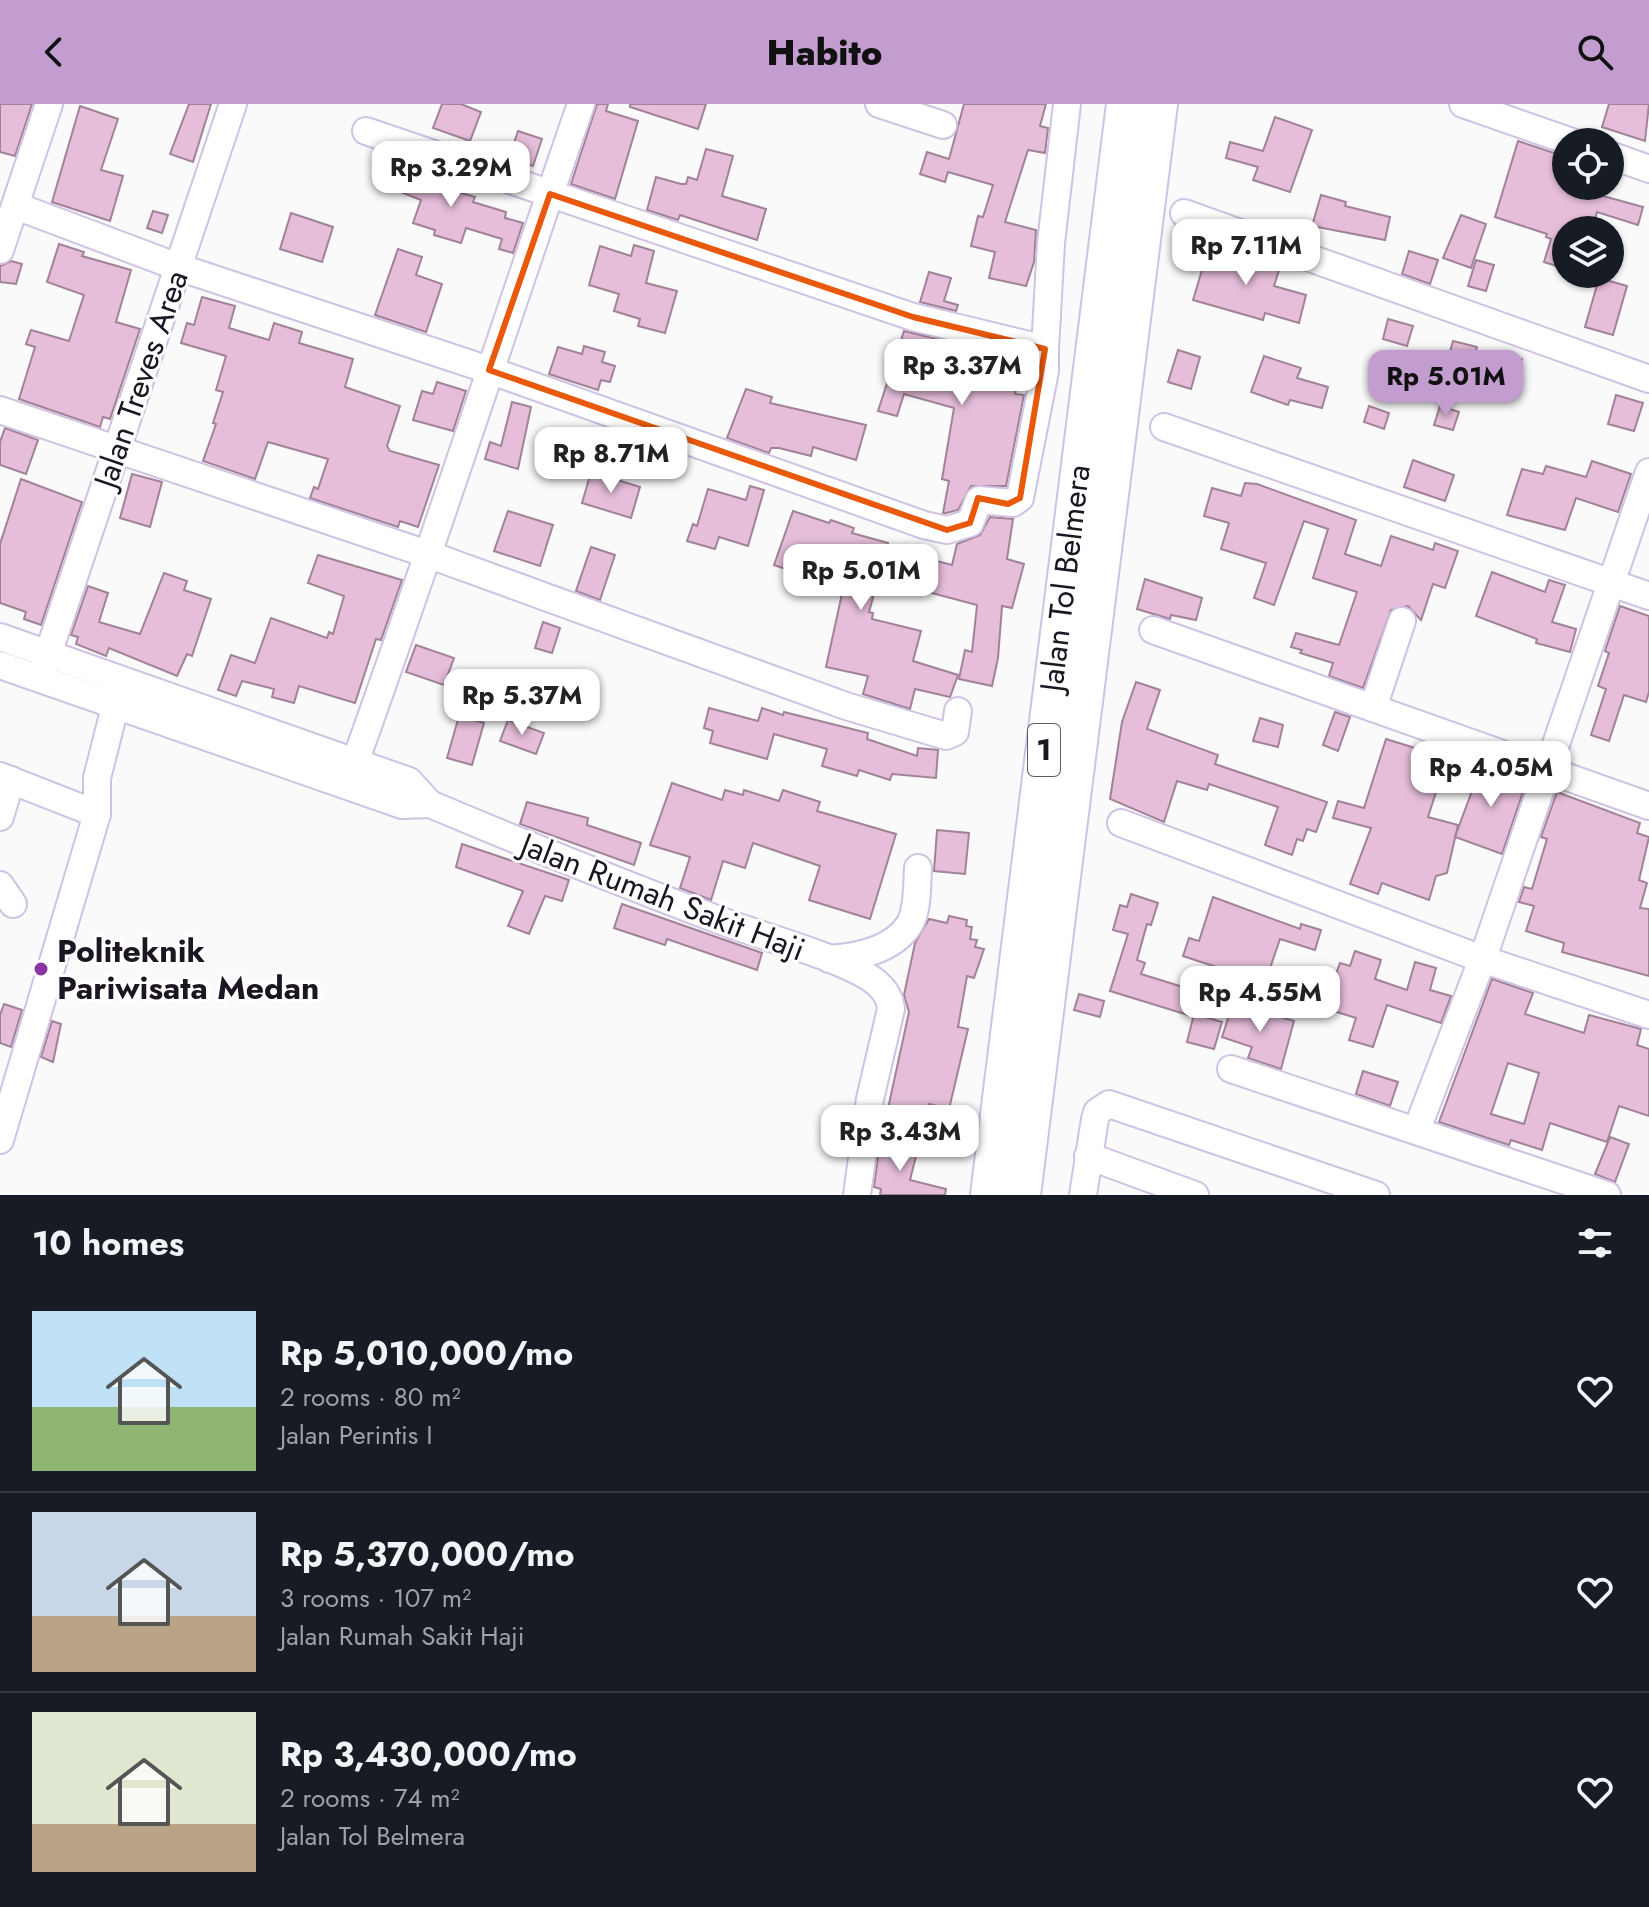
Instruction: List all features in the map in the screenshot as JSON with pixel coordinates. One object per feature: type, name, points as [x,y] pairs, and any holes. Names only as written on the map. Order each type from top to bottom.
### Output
[{"type":"highway","name":"Jalan Tol Belmera","points":[[989,1195],[1125,104]]},
{"type":"highway","name":"Jalan Tol Belmera","points":[[1022,1195],[1159,104]]},
{"type":"street","points":[[0,250],[49,104]]},
{"type":"street","name":"Jalan Treves Area","points":[[40,679],[233,104]]},
{"type":"street","points":[[355,762],[430,555],[489,370],[581,104]]},
{"type":"street","points":[[879,104],[943,125]]},
{"type":"street","points":[[16,206],[178,267],[489,370],[909,520],[947,530],[970,523],[979,500],[1013,503],[1020,498],[1045,371],[1051,243],[1067,104]]},
{"type":"street","points":[[1463,104],[1552,135]]},
{"type":"street","points":[[366,131],[913,317],[1045,349]]},
{"type":"street","points":[[1624,160],[1649,169]]},
{"type":"street","points":[[1184,213],[1649,379]]},
{"type":"street","points":[[0,410],[430,555],[846,706],[946,736],[955,732],[958,711]]},
{"type":"street","points":[[1164,427],[1649,596]]},
{"type":"street","points":[[1417,1129],[1482,959],[1649,472]]},
{"type":"street","points":[[1373,708],[1402,621]]},
{"type":"street","points":[[1153,630],[1649,806]]},
{"type":"street","name":"Jalan Rumah Sakit Haji","points":[[0,637],[48,654],[119,692],[402,805],[430,804],[585,869],[866,976],[890,998],[891,1009],[870,1099],[857,1195]]},
{"type":"street","name":"Jalan Rumah Sakit Haji","points":[[0,665],[40,679],[119,692],[355,762],[409,781],[430,804]]},
{"type":"street","points":[[2,1127],[97,814],[97,778],[119,692]]},
{"type":"street","points":[[0,817],[6,778],[97,814]]},
{"type":"street","points":[[1121,823],[1482,959],[1649,1015]]},
{"type":"street","points":[[825,959],[871,953],[904,931],[913,914],[918,868]]},
{"type":"street","points":[[1231,1069],[1607,1195]]},
{"type":"street","points":[[1083,1195],[1097,1112],[1103,1107],[1117,1104],[1376,1195]]},
{"type":"street","points":[[1088,1156],[1195,1195]]},
{"type":"highlighted area","points":[[550,194],[913,317],[1045,349],[1020,498],[1008,504],[978,498],[970,523],[947,530],[489,370]]},
{"type":"building","points":[[0,104],[32,104],[15,156],[0,152]]},
{"type":"building","points":[[189,104],[211,104],[193,162],[170,154]]},
{"type":"building","points":[[442,104],[461,104],[481,112],[470,141],[433,128]]},
{"type":"building","points":[[597,104],[608,104],[606,111],[638,121],[615,199],[571,184]]},
{"type":"building","points":[[630,104],[706,104],[698,129],[630,107]]},
{"type":"building","points":[[964,104],[1046,104],[1040,126],[1048,128],[1045,153],[1028,150],[1005,222],[1036,230],[1034,262],[1026,286],[989,278],[995,252],[971,246],[978,216],[983,217],[993,185],[948,172],[945,182],[920,174],[927,152],[949,159]]},
{"type":"building","points":[[1609,104],[1649,104],[1645,141],[1624,134],[1624,128],[1602,127]]},
{"type":"building","points":[[80,106],[118,119],[101,170],[123,176],[110,221],[52,202]]},
{"type":"building","points":[[1275,117],[1312,130],[1290,192],[1253,180],[1258,167],[1226,158],[1230,142],[1263,151]]},
{"type":"building","points":[[518,131],[542,139],[533,166],[509,158]]},
{"type":"building","points":[[1518,141],[1552,152],[1552,200],[1618,200],[1643,207],[1638,225],[1624,221],[1624,216],[1597,212],[1596,216],[1552,216],[1552,265],[1544,262],[1551,239],[1546,237],[1547,234],[1495,217]]},
{"type":"building","points":[[706,149],[733,156],[722,196],[766,209],[757,240],[680,215],[678,220],[647,210],[656,177],[681,184],[686,184],[688,177],[697,180]]},
{"type":"building","points":[[389,162],[428,177],[430,173],[447,179],[444,188],[475,197],[473,202],[506,212],[505,218],[523,223],[513,253],[499,249],[502,239],[466,228],[461,243],[434,235],[435,230],[413,223],[421,200],[380,184]]},
{"type":"building","points":[[1321,195],[1346,202],[1345,206],[1390,217],[1385,240],[1312,226]]},
{"type":"building","points":[[153,211],[168,215],[162,233],[147,228]]},
{"type":"building","points":[[291,213],[333,227],[322,262],[280,249]]},
{"type":"building","points":[[1461,215],[1486,224],[1471,268],[1443,258]]},
{"type":"building","points":[[59,244],[84,252],[82,256],[131,270],[116,322],[140,329],[110,419],[103,417],[100,427],[19,399],[35,347],[26,344],[31,330],[69,341],[84,295],[47,282]]},
{"type":"building","points":[[634,245],[654,251],[646,283],[677,291],[665,333],[638,326],[640,319],[614,311],[619,294],[589,285],[600,246],[631,256]]},
{"type":"building","points":[[1232,247],[1280,267],[1274,286],[1306,295],[1299,323],[1265,313],[1263,320],[1193,300],[1208,250],[1230,256]]},
{"type":"building","points":[[398,249],[422,257],[416,275],[442,284],[426,332],[375,315]]},
{"type":"building","points":[[1409,251],[1438,260],[1430,284],[1402,274]]},
{"type":"building","points":[[1476,260],[1494,265],[1486,291],[1468,286]]},
{"type":"building","points":[[11,261],[22,264],[16,284],[0,282],[0,266]]},
{"type":"building","points":[[929,272],[951,278],[944,301],[958,305],[956,311],[920,302]]},
{"type":"building","points":[[1627,286],[1613,335],[1585,327],[1596,288]]},
{"type":"building","points":[[202,297],[235,306],[229,328],[269,340],[274,323],[302,332],[299,343],[353,359],[345,387],[400,406],[387,446],[390,451],[439,465],[418,527],[400,521],[398,527],[310,498],[314,487],[318,489],[328,459],[268,442],[255,479],[203,461],[216,424],[213,423],[223,392],[216,390],[226,356],[181,343],[187,323],[194,325]]},
{"type":"building","points":[[1388,319],[1413,326],[1407,346],[1383,339]]},
{"type":"building","points":[[904,331],[1023,360],[1015,394],[1024,395],[1006,486],[971,486],[958,510],[943,513],[949,481],[942,479],[954,408],[904,394],[897,416],[878,411]]},
{"type":"building","points":[[1453,341],[1477,347],[1469,377],[1445,370]]},
{"type":"building","points":[[584,346],[605,352],[602,362],[615,366],[610,382],[601,380],[598,390],[549,374],[558,347],[582,354]]},
{"type":"building","points":[[1178,350],[1200,357],[1191,389],[1168,382]]},
{"type":"building","points":[[1506,353],[1522,359],[1510,395],[1493,389]]},
{"type":"building","points":[[1264,356],[1301,368],[1297,378],[1328,387],[1322,408],[1290,400],[1288,405],[1251,392]]},
{"type":"building","points":[[437,382],[466,391],[453,431],[413,420],[422,391],[433,394]]},
{"type":"building","points":[[746,389],[772,397],[770,403],[866,425],[856,460],[813,447],[811,456],[779,448],[771,448],[769,453],[727,438]]},
{"type":"building","points":[[1616,395],[1643,403],[1634,431],[1608,424]]},
{"type":"building","points":[[512,402],[531,407],[518,469],[485,459],[490,442],[501,446]]},
{"type":"building","points":[[1369,406],[1389,413],[1384,429],[1364,422]]},
{"type":"building","points":[[1440,406],[1459,412],[1453,430],[1434,425]]},
{"type":"building","points":[[5,428],[38,440],[26,474],[0,465],[0,442]]},
{"type":"building","points":[[1413,460],[1454,475],[1445,501],[1404,487]]},
{"type":"building","points":[[1592,461],[1631,474],[1618,512],[1576,498],[1565,530],[1507,515],[1522,469],[1543,474],[1546,466],[1586,477]]},
{"type":"building","points":[[591,472],[640,487],[631,518],[582,503]]},
{"type":"building","points":[[132,474],[162,482],[150,527],[120,518]]},
{"type":"building","points":[[21,479],[82,502],[41,625],[24,619],[26,612],[0,603],[0,544]]},
{"type":"building","points":[[1245,483],[1257,484],[1356,520],[1345,554],[1381,566],[1391,536],[1433,550],[1435,543],[1458,551],[1445,588],[1433,584],[1421,620],[1408,606],[1391,610],[1363,688],[1329,676],[1333,663],[1300,653],[1302,650],[1291,647],[1296,633],[1339,645],[1357,592],[1313,578],[1328,529],[1304,521],[1274,605],[1254,598],[1266,563],[1221,549],[1229,523],[1204,516],[1212,488],[1241,496]]},
{"type":"building","points":[[750,486],[764,490],[748,546],[719,537],[715,549],[687,541],[693,524],[697,526],[708,489],[746,500]]},
{"type":"building","points":[[508,511],[553,525],[540,566],[494,551]]},
{"type":"building","points":[[793,511],[829,523],[831,520],[854,528],[852,533],[888,543],[869,612],[873,613],[872,619],[921,631],[913,661],[958,675],[950,697],[915,689],[910,709],[863,694],[868,676],[826,667],[845,580],[807,566],[804,575],[774,565]]},
{"type":"building","points":[[990,517],[1013,519],[1007,559],[1024,564],[1012,608],[1002,606],[998,658],[992,686],[959,679],[965,650],[972,652],[977,605],[928,592],[937,561],[952,565],[957,544],[980,535]]},
{"type":"building","points":[[591,547],[615,555],[600,600],[576,591]]},
{"type":"building","points":[[318,555],[402,580],[381,640],[376,639],[355,703],[299,686],[294,703],[272,697],[274,689],[242,681],[236,696],[218,690],[231,655],[255,663],[271,618],[327,638],[329,632],[333,634],[344,596],[308,583]]},
{"type":"building","points":[[1492,572],[1545,592],[1549,580],[1565,585],[1552,622],[1576,629],[1570,652],[1536,643],[1537,639],[1476,616]]},
{"type":"building","points":[[164,573],[187,581],[184,590],[211,599],[192,656],[187,654],[177,676],[109,648],[106,656],[76,644],[78,637],[71,635],[88,586],[108,593],[99,622],[140,634]]},
{"type":"building","points":[[1145,579],[1202,598],[1196,620],[1171,615],[1170,619],[1137,609]]},
{"type":"building","points":[[1620,606],[1649,616],[1649,692],[1646,702],[1624,695],[1609,741],[1591,735],[1606,689],[1598,686],[1609,653],[1605,651]]},
{"type":"building","points":[[543,622],[560,628],[552,653],[535,648]]},
{"type":"building","points":[[416,645],[454,658],[444,685],[406,672]]},
{"type":"building","points":[[1136,682],[1160,690],[1147,729],[1218,755],[1215,764],[1327,802],[1316,832],[1307,829],[1303,841],[1297,839],[1292,855],[1265,845],[1278,807],[1209,784],[1207,790],[1177,781],[1164,822],[1110,799],[1122,722]]},
{"type":"building","points":[[709,708],[758,721],[762,708],[783,715],[784,712],[868,733],[867,739],[917,756],[918,748],[938,750],[936,778],[892,774],[890,780],[859,770],[857,776],[822,766],[827,749],[774,734],[767,759],[710,743],[713,731],[704,728]]},
{"type":"building","points":[[1335,712],[1350,717],[1338,751],[1323,745]]},
{"type":"building","points":[[459,716],[484,723],[472,765],[447,758]]},
{"type":"building","points":[[1260,718],[1283,725],[1278,747],[1253,741]]},
{"type":"building","points":[[508,720],[544,733],[536,754],[500,741]]},
{"type":"building","points":[[1386,739],[1447,758],[1428,817],[1458,825],[1447,873],[1436,876],[1429,900],[1382,883],[1378,894],[1350,884],[1371,828],[1333,818],[1338,801],[1364,808]]},
{"type":"building","points":[[1482,764],[1527,780],[1502,854],[1455,837]]},
{"type":"building","points":[[672,783],[722,800],[725,790],[743,795],[744,790],[779,801],[783,790],[820,802],[817,811],[896,834],[870,919],[809,900],[820,866],[753,843],[745,868],[723,861],[711,900],[680,888],[690,857],[650,845]]},
{"type":"building","points":[[1557,792],[1640,823],[1637,833],[1649,837],[1639,880],[1647,883],[1640,908],[1649,909],[1649,976],[1562,952],[1564,943],[1526,931],[1534,906],[1519,902],[1524,887],[1532,889],[1547,839],[1541,837]]},
{"type":"building","points":[[527,802],[588,818],[587,825],[641,843],[634,865],[520,824]]},
{"type":"building","points":[[937,830],[969,833],[965,874],[934,871]]},
{"type":"building","points":[[462,844],[569,880],[562,901],[545,896],[529,934],[508,926],[523,891],[456,867]]},
{"type":"building","points":[[1131,894],[1158,903],[1151,925],[1147,924],[1137,960],[1145,963],[1141,974],[1196,991],[1188,1015],[1110,991],[1128,934],[1113,930],[1120,905],[1127,907]]},
{"type":"building","points":[[1213,897],[1300,929],[1301,924],[1321,930],[1315,950],[1280,939],[1265,983],[1183,956],[1189,938],[1199,941]]},
{"type":"building","points":[[622,904],[762,953],[757,970],[667,939],[665,945],[614,928]]},
{"type":"building","points":[[949,916],[967,920],[966,926],[972,927],[970,939],[977,940],[975,947],[984,949],[974,978],[967,976],[958,1027],[968,1029],[949,1109],[929,1104],[924,1124],[887,1113],[909,1012],[904,995],[915,943],[929,919],[947,923]]},
{"type":"building","points":[[1355,951],[1381,960],[1375,979],[1407,990],[1415,962],[1436,968],[1430,990],[1451,996],[1441,1023],[1387,1005],[1373,1047],[1349,1040],[1356,1018],[1330,1010],[1336,990],[1331,988],[1340,963],[1350,966]]},
{"type":"building","points":[[1492,979],[1533,993],[1525,1014],[1584,1033],[1589,1015],[1641,1029],[1637,1045],[1649,1049],[1649,1116],[1619,1106],[1607,1142],[1550,1123],[1542,1150],[1511,1140],[1509,1145],[1439,1122]],"holes":[[[1508,1063],[1539,1073],[1524,1124],[1491,1114]]]},
{"type":"building","points":[[1079,994],[1104,1001],[1100,1017],[1074,1010]]},
{"type":"building","points":[[1233,1003],[1294,1021],[1281,1069],[1248,1058],[1252,1047],[1222,1037]]},
{"type":"building","points":[[4,1004],[22,1010],[11,1047],[0,1043],[0,1015]]},
{"type":"building","points":[[1194,1014],[1222,1022],[1214,1049],[1187,1042]]},
{"type":"building","points":[[52,1021],[61,1024],[53,1062],[41,1057]]},
{"type":"building","points":[[1363,1071],[1398,1082],[1390,1106],[1356,1094]]},
{"type":"building","points":[[1610,1137],[1629,1144],[1615,1182],[1595,1174]]},
{"type":"building","points":[[880,1142],[917,1152],[910,1180],[946,1189],[945,1195],[880,1195],[881,1189],[874,1187]]},
{"type":"place","name":"Politeknik Pariwisata Medan","points":[[41,969]]}]
